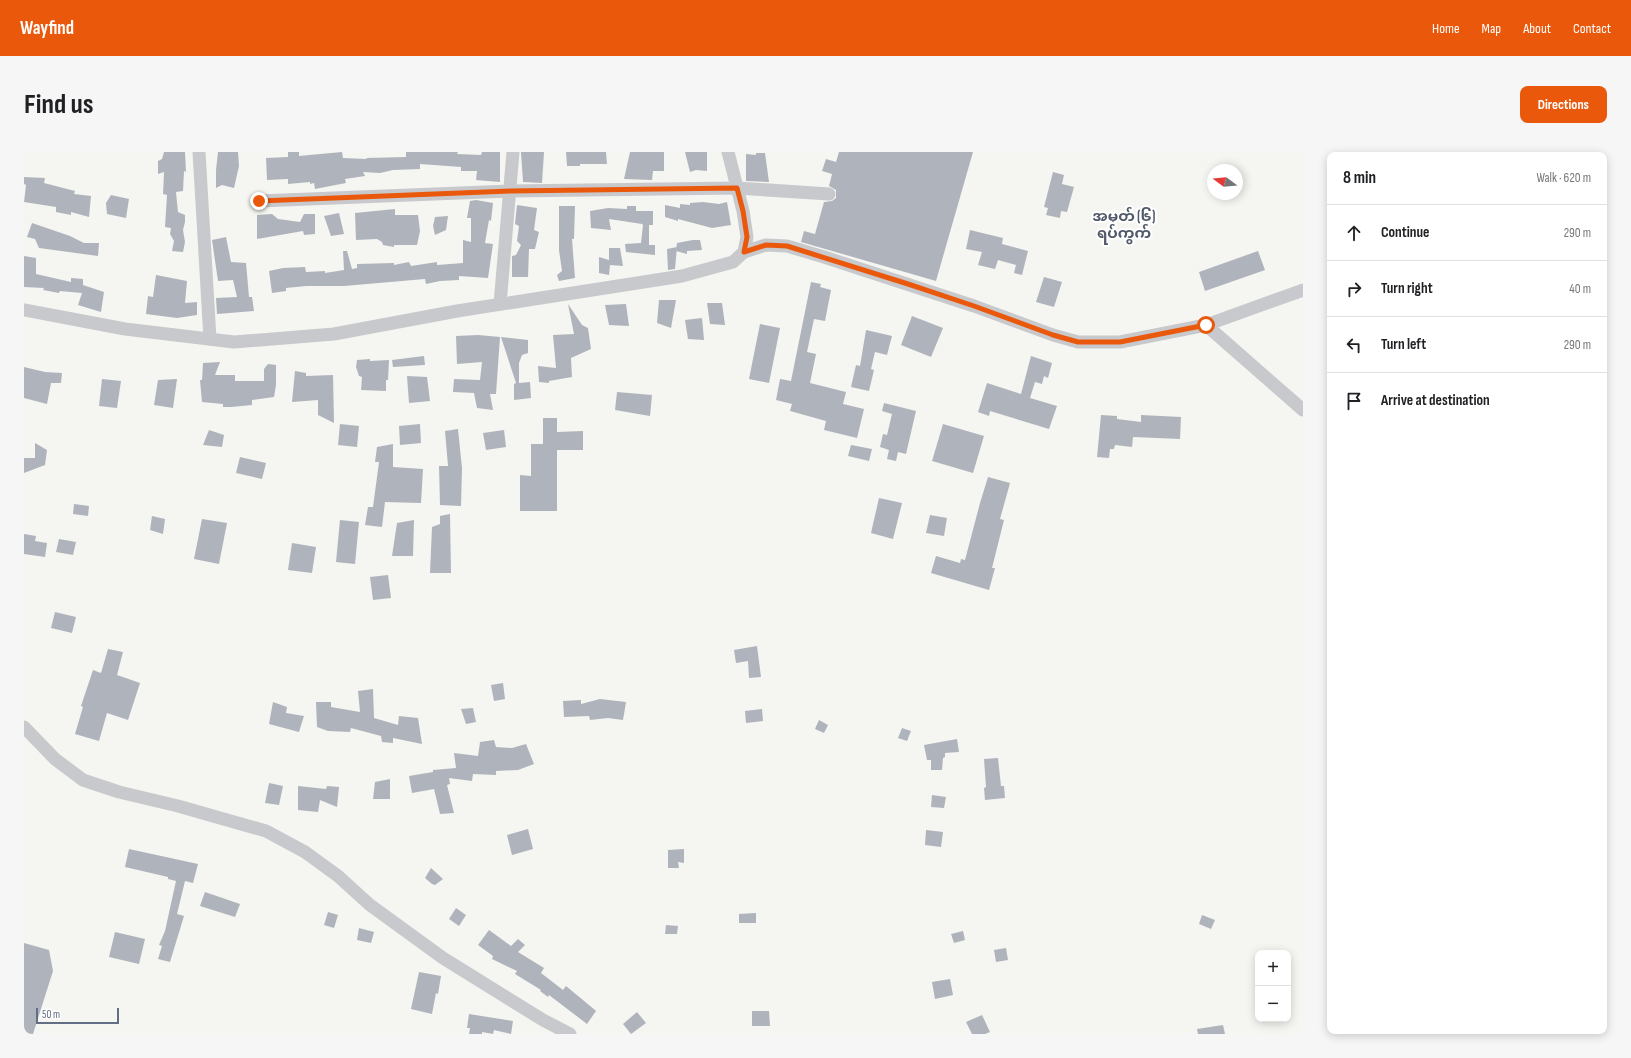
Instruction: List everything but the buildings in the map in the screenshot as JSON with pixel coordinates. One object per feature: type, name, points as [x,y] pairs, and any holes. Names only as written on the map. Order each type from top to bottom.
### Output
[{"type":"street","points":[[199,152],[210,340]]},
{"type":"street","points":[[500,304],[513,152]]},
{"type":"street","points":[[728,152],[743,211],[747,237],[744,252]]},
{"type":"street","points":[[259,201],[510,191],[737,188],[829,194]]},
{"type":"street","points":[[24,310],[125,329],[234,342],[334,334],[500,304],[682,276],[733,262],[744,252],[766,245],[787,246],[908,284],[1053,335],[1078,342],[1120,342],[1206,325],[1303,290]]},
{"type":"street","points":[[1206,325],[1303,410]]},
{"type":"street","points":[[24,727],[55,759],[84,780],[119,792],[178,806],[266,831],[305,852],[338,876],[370,905],[417,941],[496,992],[570,1034]]},
{"type":"district","name":"အမှတ် (၆) ရပ်ကွက်","points":[[1124,224]]},
{"type":"route","points":[[259,201],[510,191],[737,188],[743,211],[747,237],[744,252],[766,245],[787,246],[908,284],[1053,335],[1078,342],[1120,342],[1206,325]]}]
